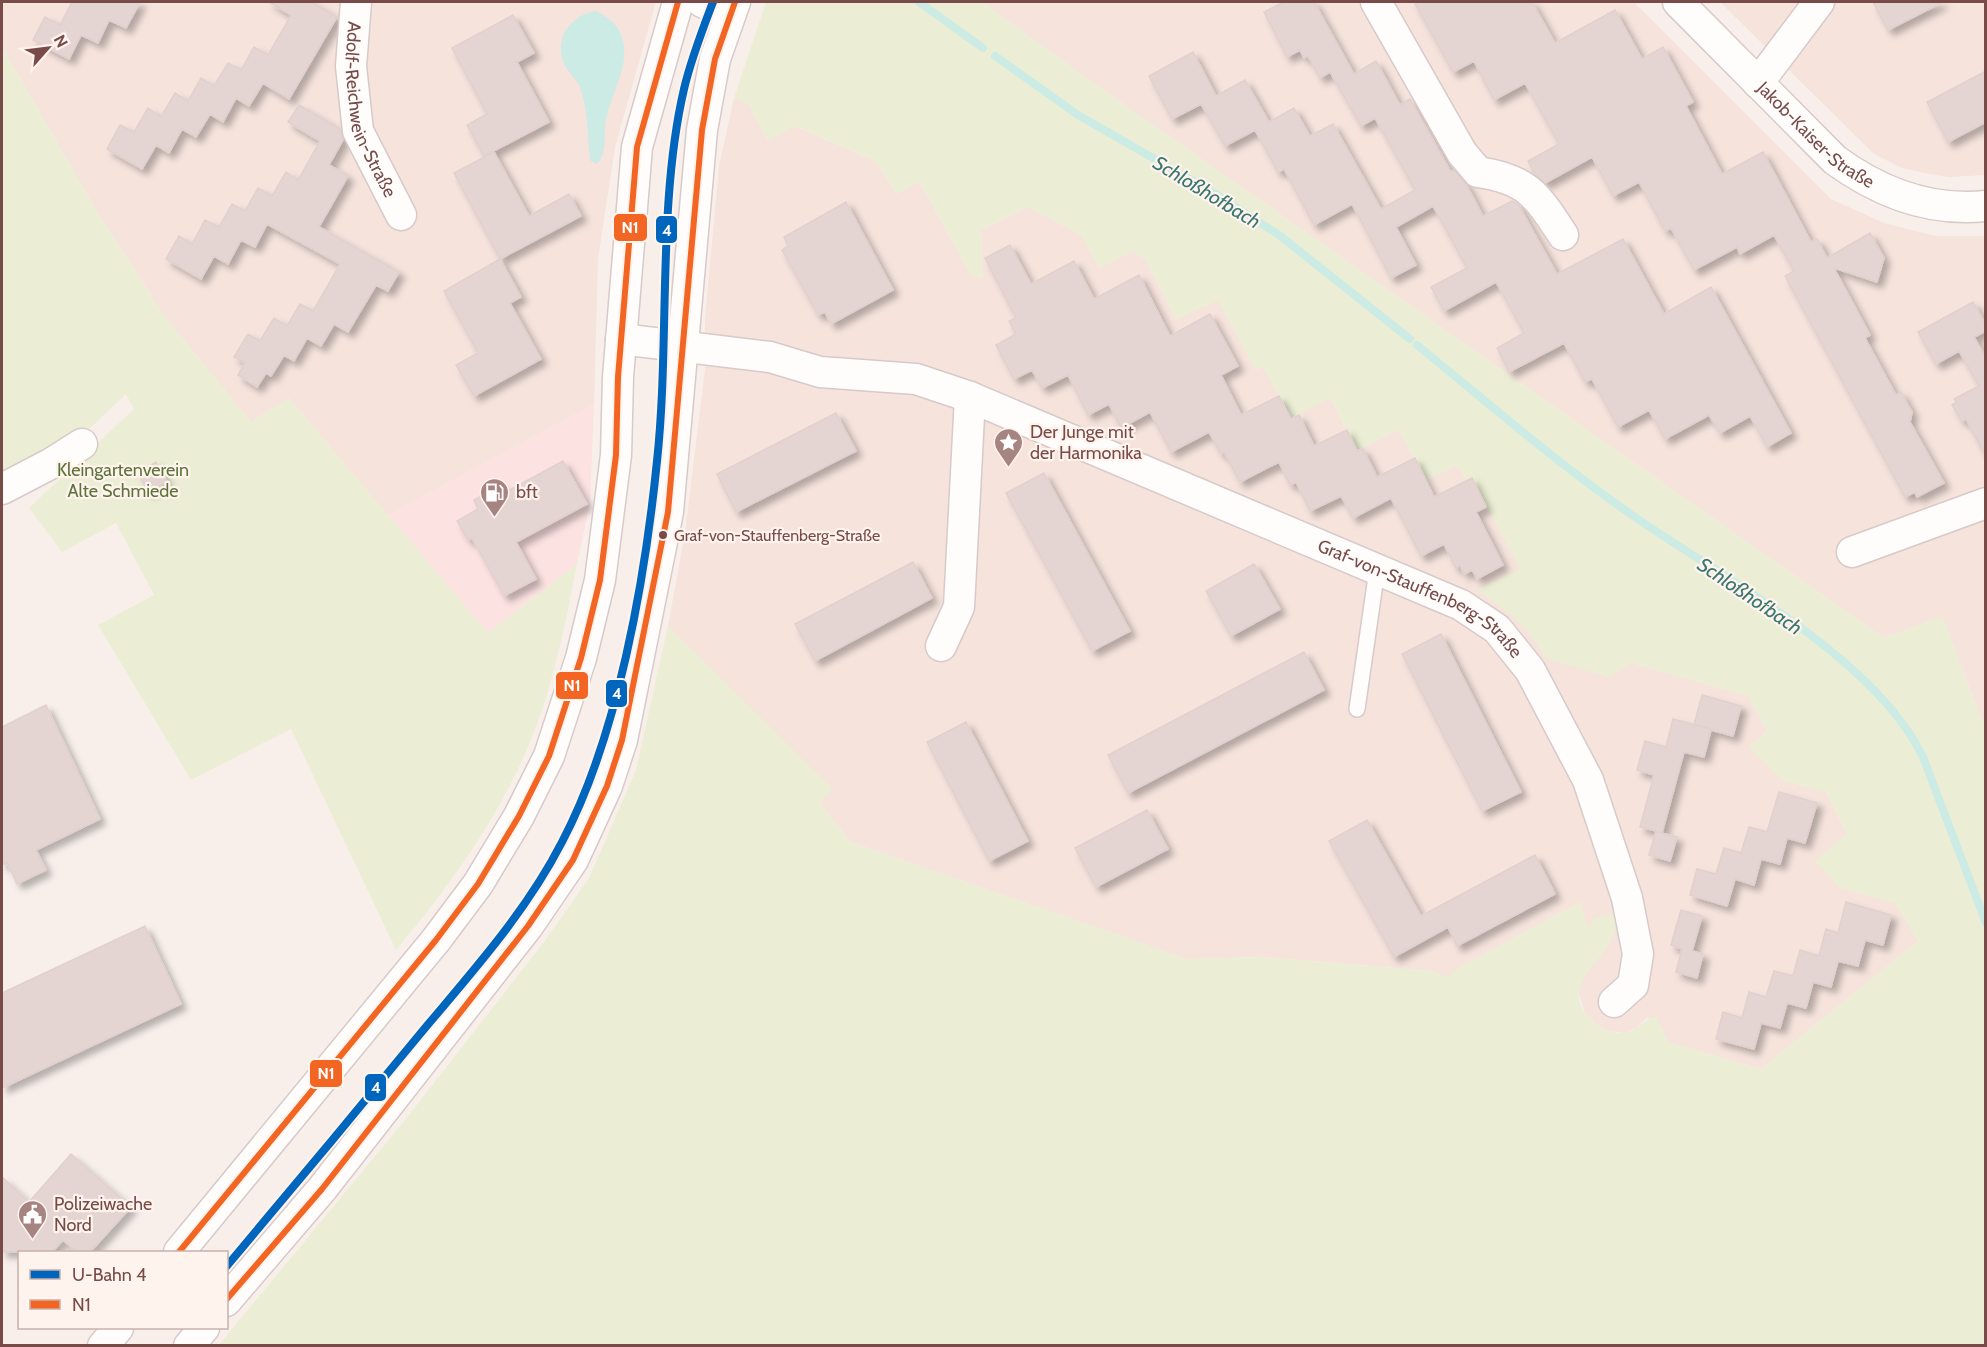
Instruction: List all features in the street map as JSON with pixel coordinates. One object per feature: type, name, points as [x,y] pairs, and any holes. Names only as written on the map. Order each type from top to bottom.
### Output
[{"type":"street","name":"Adolf-Reichwein-Straße","points":[[356,2],[351,66],[358,130],[401,215]]},
{"type":"street","points":[[180,1251],[436,940],[484,874],[519,816],[549,756],[582,658],[600,580],[616,455],[621,339],[637,147],[678,2]]},
{"type":"street","points":[[228,1299],[432,1052],[528,926],[573,860],[607,786],[622,740],[668,512],[702,130],[715,59],[732,8],[702,2]]},
{"type":"street","points":[[1376,2],[1462,153],[1478,172],[1502,175],[1520,182],[1545,207],[1563,235]]},
{"type":"street","name":"Jakob-Kaiser-Straße","points":[[1678,2],[1835,160],[1863,181],[1922,202],[1948,206],[1986,206]]},
{"type":"street","points":[[1758,83],[1819,2]]},
{"type":"street","name":"Graf-von-Stauffenberg-Straße","points":[[621,339],[770,357],[820,372],[916,379],[970,397],[1461,605],[1497,629],[1536,680],[1588,780],[1627,898],[1638,954],[1634,985],[1614,1002]]},
{"type":"street","points":[[941,646],[959,607],[970,397]]},
{"type":"street","points":[[2,489],[52,463],[82,444]]},
{"type":"street","points":[[1852,552],[1986,503]]},
{"type":"street","points":[[103,1346],[117,1329]]},
{"type":"street","points":[[189,1346],[203,1329]]},
{"type":"lane","points":[[1357,709],[1377,570]]},
{"type":"shaded area","points":[[2,2],[656,2],[615,147],[598,259],[594,404],[388,515],[289,398],[251,422],[165,317],[97,212],[2,47]]},
{"type":"shaded area","points":[[982,2],[1634,2],[1831,199],[1884,223],[1935,236],[1985,236],[1985,728],[1942,616],[1884,638],[1099,87]]},
{"type":"shaded area","points":[[1720,2],[1985,2],[1985,175],[1949,177],[1924,173],[1902,168],[1874,154]]},
{"type":"shaded area","points":[[734,98],[748,104],[768,140],[795,126],[877,162],[896,194],[919,181],[971,275],[983,279],[981,230],[1028,207],[1081,235],[1099,268],[1132,251],[1145,259],[1176,319],[1218,300],[1256,370],[1263,367],[1291,418],[1330,397],[1357,451],[1398,429],[1426,480],[1457,465],[1472,477],[1521,569],[1478,590],[1517,618],[1535,639],[1545,658],[1632,663],[1748,696],[1767,731],[1749,747],[1783,781],[1826,792],[1847,834],[1816,861],[1840,888],[1895,902],[1918,941],[1761,1069],[1668,1042],[1648,1017],[1636,1028],[1625,1033],[1608,1031],[1596,1024],[1585,1013],[1579,995],[1579,985],[1611,939],[1588,929],[1580,902],[1457,969],[1448,978],[1431,971],[1263,957],[1187,959],[851,842],[819,802],[832,789],[668,626],[685,533],[705,370],[705,318],[719,166]]},
{"type":"shaded area","points":[[594,404],[590,504],[577,564],[488,633],[388,515]]},
{"type":"green space","points":[[766,2],[982,2],[1099,87],[1884,638],[1942,616],[1985,728],[1985,1345],[218,1346],[405,1120],[544,942],[589,878],[636,770],[668,626],[833,789],[820,803],[851,842],[1187,959],[1263,957],[1431,971],[1448,977],[1457,969],[1580,902],[1588,928],[1594,918],[1615,913],[1616,918],[1612,940],[1581,985],[1579,997],[1583,1009],[1595,1023],[1609,1031],[1625,1033],[1657,1016],[1668,1042],[1761,1069],[1918,941],[1895,903],[1840,888],[1815,861],[1847,834],[1826,792],[1783,781],[1749,747],[1767,731],[1748,696],[1632,663],[1608,677],[1545,658],[1532,637],[1516,620],[1477,590],[1520,569],[1472,477],[1466,480],[1457,465],[1426,480],[1398,429],[1357,451],[1330,397],[1291,419],[1263,367],[1256,370],[1218,300],[1176,319],[1145,259],[1132,252],[1099,268],[1081,235],[1028,207],[981,230],[983,279],[971,275],[919,181],[896,194],[877,162],[796,126],[768,140],[748,104],[734,98]]},
{"type":"green space","name":"Kleingartenverein Alte Schmiede","points":[[2,47],[97,212],[165,317],[251,422],[289,398],[488,633],[577,564],[548,692],[520,765],[494,815],[464,862],[396,950],[291,729],[191,780],[98,625],[154,595],[116,523],[62,552],[29,508],[134,409],[126,394],[83,435],[2,481]]},
{"type":"water","points":[[596,11],[615,25],[620,33],[624,58],[608,110],[604,150],[600,161],[596,164],[590,160],[581,90],[563,62],[561,43],[573,22],[587,13]]},
{"type":"building","points":[[72,2],[140,2],[126,28],[109,20],[98,43],[81,35],[69,59],[33,40],[45,17],[60,25]]},
{"type":"building","points":[[269,2],[312,2],[337,17],[289,99],[263,83],[249,106],[236,98],[223,122],[210,114],[196,137],[182,129],[169,153],[156,145],[142,169],[107,149],[120,125],[134,132],[148,108],[161,117],[175,93],[188,101],[201,78],[214,86],[228,63],[241,70],[254,47],[268,55],[291,15]]},
{"type":"building","points":[[1284,2],[1314,2],[1354,74],[1376,61],[1400,105],[1410,99],[1451,172],[1454,170],[1466,184],[1483,216],[1512,201],[1518,204],[1557,274],[1623,239],[1664,314],[1711,287],[1791,433],[1767,447],[1750,416],[1720,433],[1709,415],[1665,439],[1649,410],[1618,427],[1592,379],[1585,382],[1564,343],[1509,372],[1497,348],[1524,333],[1496,282],[1444,311],[1431,287],[1467,268],[1433,206],[1396,227],[1416,265],[1391,278],[1352,204],[1314,225],[1284,169],[1278,172],[1255,130],[1225,146],[1201,104],[1172,119],[1149,76],[1193,52],[1216,96],[1245,80],[1269,122],[1294,108],[1310,136],[1333,124],[1381,209],[1415,190],[1375,118],[1361,126],[1330,72],[1320,78],[1308,56],[1304,58],[1300,50],[1287,57],[1264,12]]},
{"type":"building","points":[[1414,2],[1532,2],[1555,43],[1615,10],[1642,59],[1663,47],[1693,102],[1686,106],[1722,174],[1763,152],[1811,242],[1817,239],[1827,258],[1870,233],[1884,258],[1877,282],[1834,268],[1870,335],[1865,338],[1896,395],[1901,392],[1912,412],[1910,422],[1944,483],[1917,497],[1915,492],[1905,497],[1785,276],[1794,271],[1774,235],[1740,254],[1737,247],[1694,270],[1671,228],[1665,231],[1639,182],[1613,196],[1592,157],[1545,183],[1535,174],[1528,161],[1559,144],[1525,83],[1494,100],[1474,61],[1453,72]]},
{"type":"building","points":[[1873,2],[1943,2],[1888,30]]},
{"type":"building","points":[[513,15],[534,53],[517,62],[549,122],[484,156],[467,125],[487,114],[452,48]]},
{"type":"building","points":[[1986,71],[1986,122],[1948,142],[1927,102]]},
{"type":"building","points":[[299,105],[340,129],[343,140],[329,165],[348,176],[319,227],[399,272],[388,291],[376,285],[348,332],[334,324],[321,346],[307,338],[294,361],[284,355],[271,376],[266,373],[257,387],[238,375],[245,363],[234,357],[248,334],[260,341],[274,318],[287,326],[300,304],[313,311],[340,264],[267,224],[255,247],[241,240],[228,264],[214,256],[201,279],[166,259],[179,236],[192,244],[205,220],[219,227],[232,204],[245,211],[258,188],[272,196],[286,172],[298,180],[320,141],[288,122]]},
{"type":"building","points":[[494,152],[529,216],[569,194],[581,216],[500,259],[454,173]]},
{"type":"building","points":[[846,202],[893,290],[831,324],[825,312],[818,315],[782,250],[788,246],[784,237]]},
{"type":"building","points":[[1010,245],[1031,284],[1074,261],[1094,299],[1139,275],[1170,336],[1210,314],[1238,366],[1221,375],[1241,415],[1279,396],[1291,419],[1299,415],[1314,446],[1347,430],[1357,451],[1363,449],[1377,477],[1415,458],[1434,497],[1472,478],[1486,507],[1476,512],[1503,565],[1477,579],[1472,570],[1464,574],[1460,565],[1456,568],[1444,544],[1421,556],[1391,498],[1353,518],[1341,496],[1310,511],[1296,482],[1290,485],[1279,462],[1240,482],[1224,452],[1221,454],[1209,432],[1171,452],[1150,412],[1121,428],[1109,404],[1088,415],[1068,375],[1042,388],[1032,370],[1014,379],[996,345],[1016,334],[1009,321],[1016,318],[985,258]]},
{"type":"building","points":[[500,259],[521,297],[510,303],[541,359],[474,396],[456,365],[478,353],[444,291]]},
{"type":"building","points":[[1973,302],[1986,325],[1986,331],[1974,337],[1986,358],[1986,457],[1966,419],[1962,421],[1952,405],[1957,402],[1954,399],[1979,386],[1959,351],[1936,364],[1918,332]]},
{"type":"building","points":[[836,413],[856,451],[736,512],[717,474]]},
{"type":"building","points":[[563,461],[587,504],[516,542],[536,579],[504,596],[472,538],[468,540],[457,521],[478,509],[474,500],[502,485],[506,492]]},
{"type":"building","points":[[156,462],[167,482],[148,492],[138,472]]},
{"type":"building","points":[[1044,473],[1130,631],[1092,651],[1006,493]]},
{"type":"building","points":[[913,562],[932,598],[815,661],[795,624]]},
{"type":"building","points":[[1254,564],[1280,609],[1231,636],[1206,591]]},
{"type":"building","points":[[1441,634],[1521,792],[1482,811],[1402,654]]},
{"type":"building","points":[[1304,652],[1324,690],[1128,793],[1108,755]]},
{"type":"building","points":[[1702,695],[1741,706],[1733,736],[1711,730],[1704,757],[1684,752],[1662,833],[1657,832],[1677,837],[1670,861],[1649,855],[1656,831],[1640,827],[1654,775],[1637,770],[1645,741],[1666,747],[1673,719],[1694,725]]},
{"type":"building","points":[[46,705],[100,819],[36,850],[46,870],[17,884],[7,862],[2,865],[2,727]]},
{"type":"building","points":[[966,722],[1028,841],[989,861],[927,742]]},
{"type":"building","points":[[1779,792],[1817,803],[1805,843],[1787,838],[1780,864],[1761,859],[1754,885],[1735,879],[1727,906],[1690,895],[1697,869],[1716,874],[1724,848],[1741,853],[1749,827],[1767,832]]},
{"type":"building","points":[[1147,810],[1168,849],[1096,887],[1075,848]]},
{"type":"building","points":[[1367,820],[1421,916],[1535,855],[1555,894],[1457,946],[1448,927],[1394,957],[1329,841]]},
{"type":"building","points":[[1846,902],[1891,915],[1883,945],[1865,940],[1858,966],[1838,961],[1831,987],[1813,982],[1806,1008],[1787,1003],[1780,1028],[1761,1023],[1754,1049],[1716,1039],[1723,1012],[1742,1018],[1749,992],[1766,997],[1774,971],[1793,976],[1800,950],[1819,956],[1826,929],[1838,933]]},
{"type":"building","points":[[1681,910],[1702,916],[1692,951],[1703,954],[1697,978],[1676,972],[1682,949],[1671,945]]},
{"type":"building","points":[[145,926],[181,1004],[2,1088],[2,993]]},
{"type":"building","points":[[71,1154],[131,1207],[91,1251],[76,1251],[63,1240],[53,1251],[2,1252],[2,1177],[29,1202]]},
{"type":"waterway","name":"Schloßhofbach","points":[[919,2],[983,48]]},
{"type":"waterway","name":"Schloßhofbach","points":[[995,56],[1078,115],[1219,196],[1279,235],[1410,339]]},
{"type":"waterway","name":"Schloßhofbach","points":[[1417,345],[1577,475],[1632,515],[1793,622],[1834,653],[1870,686],[1900,720],[1923,757],[1986,923]]},
{"type":"metro line","name":"4","points":[[228,1265],[496,942],[547,868],[582,800],[614,706],[645,556],[661,415],[670,179],[684,89],[713,2]]},
{"type":"transit line","name":"N1","points":[[180,1251],[436,940],[478,884],[519,816],[549,756],[581,658],[600,580],[616,455],[618,377],[637,147],[678,2]]},
{"type":"transit line","name":"N1","points":[[228,1298],[322,1189],[528,926],[573,860],[607,786],[622,740],[668,512],[702,130],[715,59],[735,2]]},
{"type":"place","name":"Der Junge mit der Harmonika","points":[[1009,468]]},
{"type":"place","name":"bft","points":[[495,518]]},
{"type":"place","name":"Graf-von-Stauffenberg-Straße","points":[[663,535]]},
{"type":"place","name":"Polizeiwache Nord","points":[[33,1240]]}]
